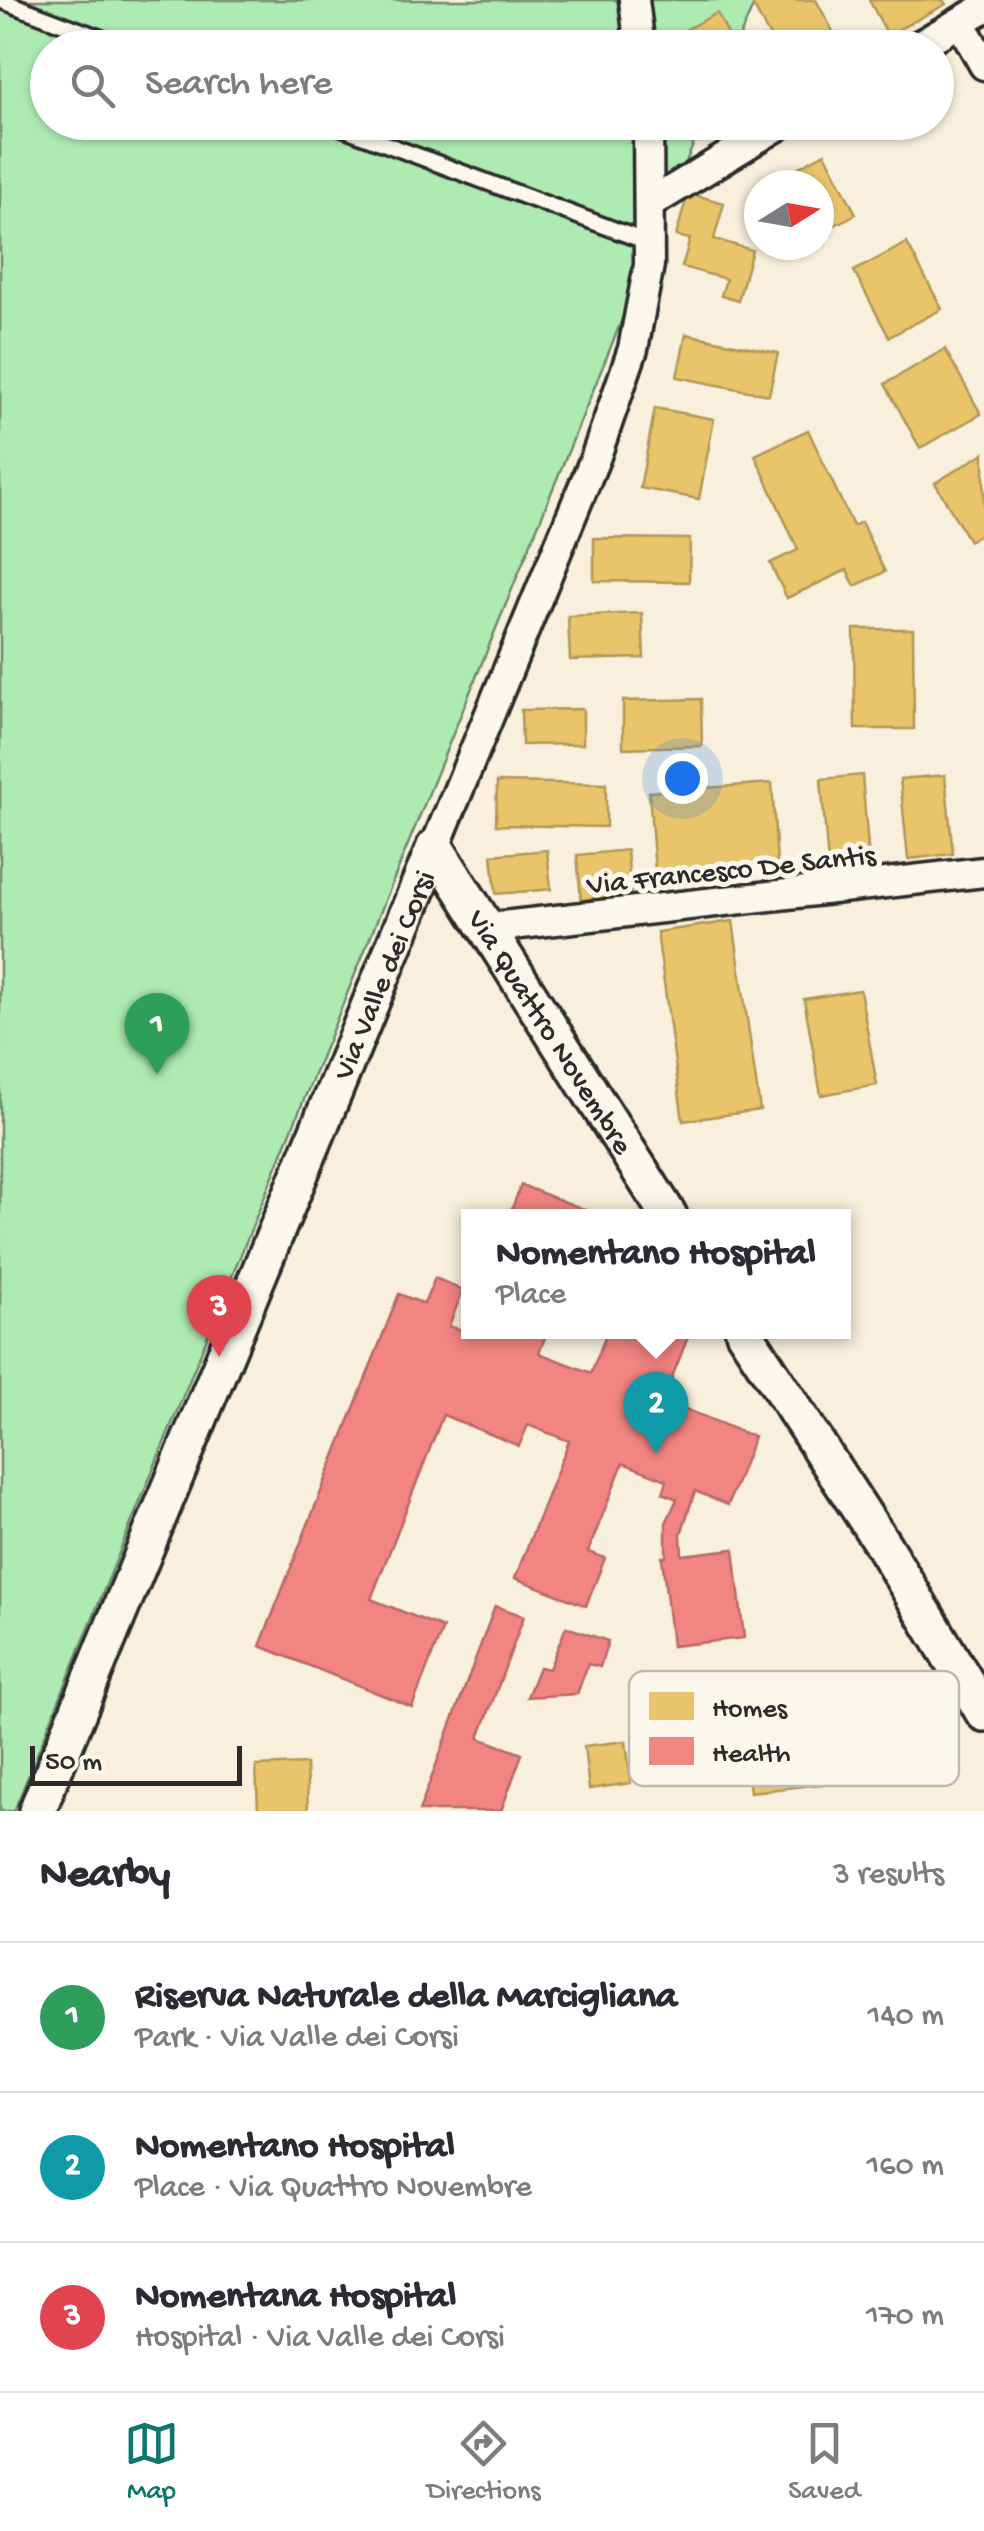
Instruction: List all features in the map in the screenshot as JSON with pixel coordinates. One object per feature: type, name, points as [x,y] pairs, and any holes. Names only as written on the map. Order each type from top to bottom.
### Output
[{"type":"street","points":[[634,0],[638,30]]},
{"type":"street","points":[[946,30],[972,15],[984,65]]},
{"type":"street","name":"Via Valle dei Corsi","points":[[37,1811],[190,1432],[596,456],[642,320],[650,243],[649,140]]},
{"type":"street","points":[[651,204],[755,140]]},
{"type":"street","name":"Via Quattro Novembre","points":[[435,847],[665,1209]]},
{"type":"street","name":"Via Francesco De Santis","points":[[486,928],[984,872]]},
{"type":"street","points":[[749,1339],[883,1545],[958,1671]]},
{"type":"street","points":[[959,1672],[984,1714]]},
{"type":"lane","points":[[0,0],[79,30]]},
{"type":"lane","points":[[376,140],[650,243]]},
{"type":"green space","points":[[0,0],[756,0],[743,30],[30,30],[30,140],[695,140],[14,1811],[0,1811]]},
{"type":"building: Homes","points":[[750,0],[816,0],[832,30],[766,30]]},
{"type":"building: Homes","points":[[869,0],[943,0],[946,4],[897,30],[885,30]]},
{"type":"building: Homes","points":[[717,13],[726,30],[685,30]]},
{"type":"building: Homes","points":[[825,153],[834,170],[793,170]]},
{"type":"building: Homes","points":[[834,171],[856,214],[834,225]]},
{"type":"building: Homes","points":[[688,193],[724,203],[714,239],[744,248],[744,260],[749,260],[738,301],[721,296],[726,279],[682,267],[690,239],[676,236]]},
{"type":"building: Homes","points":[[907,243],[942,309],[889,337],[854,271]]},
{"type":"building: Homes","points":[[686,334],[778,353],[769,395],[677,377]]},
{"type":"building: Homes","points":[[945,349],[981,414],[920,448],[885,384]]},
{"type":"building: Homes","points":[[655,408],[714,419],[699,499],[640,488]]},
{"type":"building: Homes","points":[[808,430],[853,526],[861,522],[885,572],[855,586],[847,570],[787,598],[770,563],[798,550],[755,455]]},
{"type":"building: Homes","points":[[984,453],[984,532],[969,541],[935,483]]},
{"type":"building: Homes","points":[[594,538],[690,539],[689,582],[594,581]]},
{"type":"building: Homes","points":[[642,613],[644,658],[570,660],[568,616]]},
{"type":"building: Homes","points":[[854,629],[913,629],[914,729],[855,729]]},
{"type":"building: Homes","points":[[701,699],[702,746],[623,748],[623,701]]},
{"type":"building: Homes","points":[[583,709],[583,744],[522,745],[521,710]]},
{"type":"building: Homes","points":[[862,775],[869,860],[828,864],[821,779]]},
{"type":"building: Homes","points":[[945,775],[953,854],[908,859],[900,779]]},
{"type":"building: Homes","points":[[497,782],[606,784],[606,827],[496,825]]},
{"type":"building: Homes","points":[[772,783],[777,864],[655,872],[649,792]]},
{"type":"building: Homes","points":[[547,850],[551,889],[496,894],[492,855]]},
{"type":"building: Homes","points":[[627,850],[631,895],[581,900],[577,855]]},
{"type":"building: Homes","points":[[733,921],[760,1110],[683,1121],[657,932]]},
{"type":"building: Homes","points":[[860,990],[877,1085],[821,1095],[804,999]]},
{"type":"building: Homes","points":[[626,1741],[629,1783],[589,1789],[584,1746]]},
{"type":"building: Homes","points":[[306,1764],[308,1811],[258,1811],[256,1766]]},
{"type":"building: Homes","points":[[749,1786],[805,1786],[750,1792]]},
{"type":"building: Health","points":[[521,1185],[584,1209],[512,1209]]},
{"type":"building: Health","points":[[435,1278],[461,1289],[449,1326],[461,1330],[461,1339],[544,1339],[539,1353],[591,1373],[604,1339],[687,1339],[663,1400],[754,1437],[728,1505],[695,1491],[681,1534],[682,1555],[734,1549],[744,1638],[672,1646],[662,1557],[666,1557],[666,1523],[677,1499],[663,1493],[667,1480],[623,1463],[588,1552],[605,1558],[586,1606],[515,1578],[569,1441],[528,1425],[519,1446],[443,1415],[371,1599],[443,1628],[412,1707],[260,1646],[399,1294],[424,1304]]},
{"type":"building: Health","points":[[495,1606],[524,1616],[479,1738],[522,1754],[501,1811],[419,1811]]},
{"type":"building: Health","points":[[566,1627],[608,1641],[600,1667],[588,1664],[577,1694],[527,1697],[539,1667],[549,1669]]},
{"type":"place","name":"Riserva Naturale della Marcigliana","points":[[157,1075]]},
{"type":"place","name":"Nomentana Hospital","points":[[219,1357]]},
{"type":"place","name":"Nomentano Hospital","points":[[656,1454]]}]
